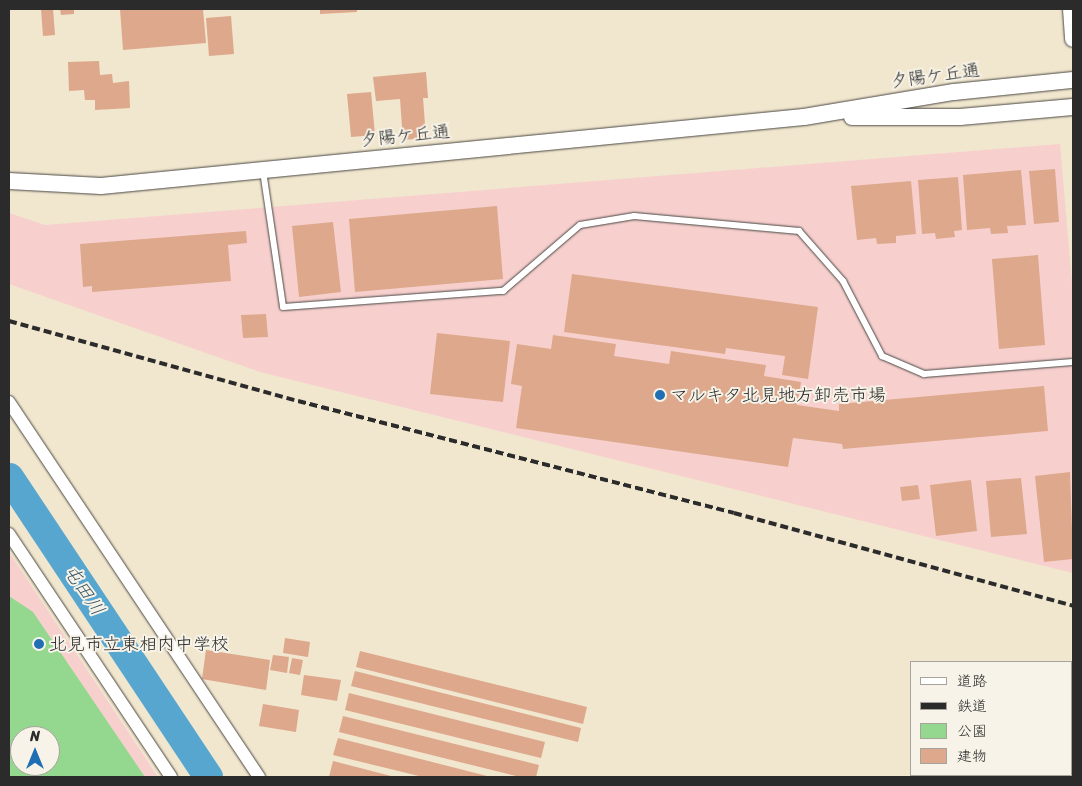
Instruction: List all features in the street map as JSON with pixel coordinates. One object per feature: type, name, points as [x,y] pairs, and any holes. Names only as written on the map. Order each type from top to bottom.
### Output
[{"type":"street","points":[[1071,9],[1073,39]]},
{"type":"street","name":"夕陽ケ丘通","points":[[9,181],[101,186],[804,117],[954,92],[1073,80]]},
{"type":"street","name":"夕陽ケ丘通","points":[[804,117],[960,116],[1073,107]]},
{"type":"street","points":[[9,402],[259,777]]},
{"type":"street","points":[[9,534],[171,777]]},
{"type":"lane","points":[[263,170],[282,307],[503,291],[580,225],[634,216],[799,231],[843,281],[882,356],[924,374],[1073,362]]},
{"type":"shaded area","points":[[1060,144],[1073,295],[1073,573],[260,372],[9,284],[9,213],[45,225]]},
{"type":"shaded area","name":"北見市立東相内中学校","points":[[9,552],[158,777],[9,777]]},
{"type":"green space","name":"北見市立東相内中学校","points":[[9,596],[33,612],[145,777],[9,777]]},
{"type":"building","points":[[41,9],[53,9],[55,35],[43,36]]},
{"type":"building","points":[[60,9],[74,9],[74,14],[61,15]]},
{"type":"building","points":[[120,9],[203,9],[206,43],[123,50]]},
{"type":"building","points":[[320,9],[357,9],[357,12],[320,14]]},
{"type":"building","points":[[231,16],[234,54],[209,56],[206,18]]},
{"type":"building","points":[[99,61],[100,75],[112,74],[113,83],[129,81],[130,108],[95,110],[95,100],[85,100],[84,90],[69,91],[68,62]]},
{"type":"building","points":[[426,72],[428,98],[423,98],[426,138],[403,140],[400,99],[376,101],[373,77]]},
{"type":"building","points":[[371,92],[375,135],[351,137],[347,94]]},
{"type":"building","points":[[1055,169],[1059,222],[1034,224],[1029,171]]},
{"type":"building","points":[[1021,170],[1026,225],[1007,226],[1008,233],[991,234],[990,228],[967,230],[963,175]]},
{"type":"building","points":[[958,177],[962,230],[954,231],[955,237],[936,239],[935,233],[922,234],[918,180]]},
{"type":"building","points":[[911,181],[916,234],[896,236],[896,243],[877,244],[876,238],[857,240],[851,186]]},
{"type":"building","points":[[497,206],[503,279],[355,292],[349,219]]},
{"type":"building","points":[[333,222],[341,292],[299,297],[292,226]]},
{"type":"building","points":[[246,231],[247,243],[228,245],[231,281],[92,292],[92,286],[83,287],[80,244]]},
{"type":"building","points":[[1038,255],[1045,345],[999,349],[992,259]]},
{"type":"building","points":[[572,274],[818,307],[808,379],[782,375],[785,356],[726,348],[725,354],[564,332]]},
{"type":"building","points":[[266,314],[268,337],[243,338],[241,315]]},
{"type":"building","points":[[437,333],[510,341],[503,402],[430,394]]},
{"type":"building","name":"マルキタ北見地方卸売市場","points":[[553,335],[616,344],[614,356],[669,364],[671,351],[766,365],[764,376],[801,382],[797,405],[839,411],[839,404],[1044,386],[1048,431],[843,449],[842,444],[793,438],[788,467],[516,428],[522,386],[511,384],[517,344],[551,349]]},
{"type":"building","points":[[1070,472],[1073,559],[1044,562],[1035,476]]},
{"type":"building","points":[[1021,478],[1027,534],[991,537],[986,481]]},
{"type":"building","points":[[971,480],[977,531],[936,536],[930,485]]},
{"type":"building","points":[[918,485],[920,499],[902,501],[900,487]]},
{"type":"building","points":[[285,638],[310,642],[308,657],[283,653]]},
{"type":"building","points":[[206,650],[270,660],[266,690],[202,679]]},
{"type":"building","points":[[360,651],[587,707],[583,724],[356,667]]},
{"type":"building","points":[[273,655],[289,657],[287,673],[270,670]]},
{"type":"building","points":[[292,658],[303,660],[300,675],[289,673]]},
{"type":"building","points":[[355,671],[581,728],[578,742],[351,686]]},
{"type":"building","points":[[304,675],[341,680],[337,701],[301,695]]},
{"type":"building","points":[[349,693],[545,742],[541,758],[345,710]]},
{"type":"building","points":[[263,704],[299,710],[296,732],[259,726]]},
{"type":"building","points":[[343,716],[539,765],[536,777],[520,777],[339,732]]},
{"type":"building","points":[[338,738],[491,777],[423,777],[333,755]]},
{"type":"building","points":[[1072,744],[1073,744],[1072,760]]},
{"type":"building","points":[[333,761],[395,777],[329,777]]},
{"type":"waterway","name":"屯田川","points":[[9,477],[208,777]]},
{"type":"railway","points":[[9,321],[298,401],[734,513],[1073,606]]},
{"type":"place","name":"マルキタ北見地方卸売市場","points":[[660,395]]},
{"type":"place","name":"北見市立東相内中学校","points":[[39,644]]}]
